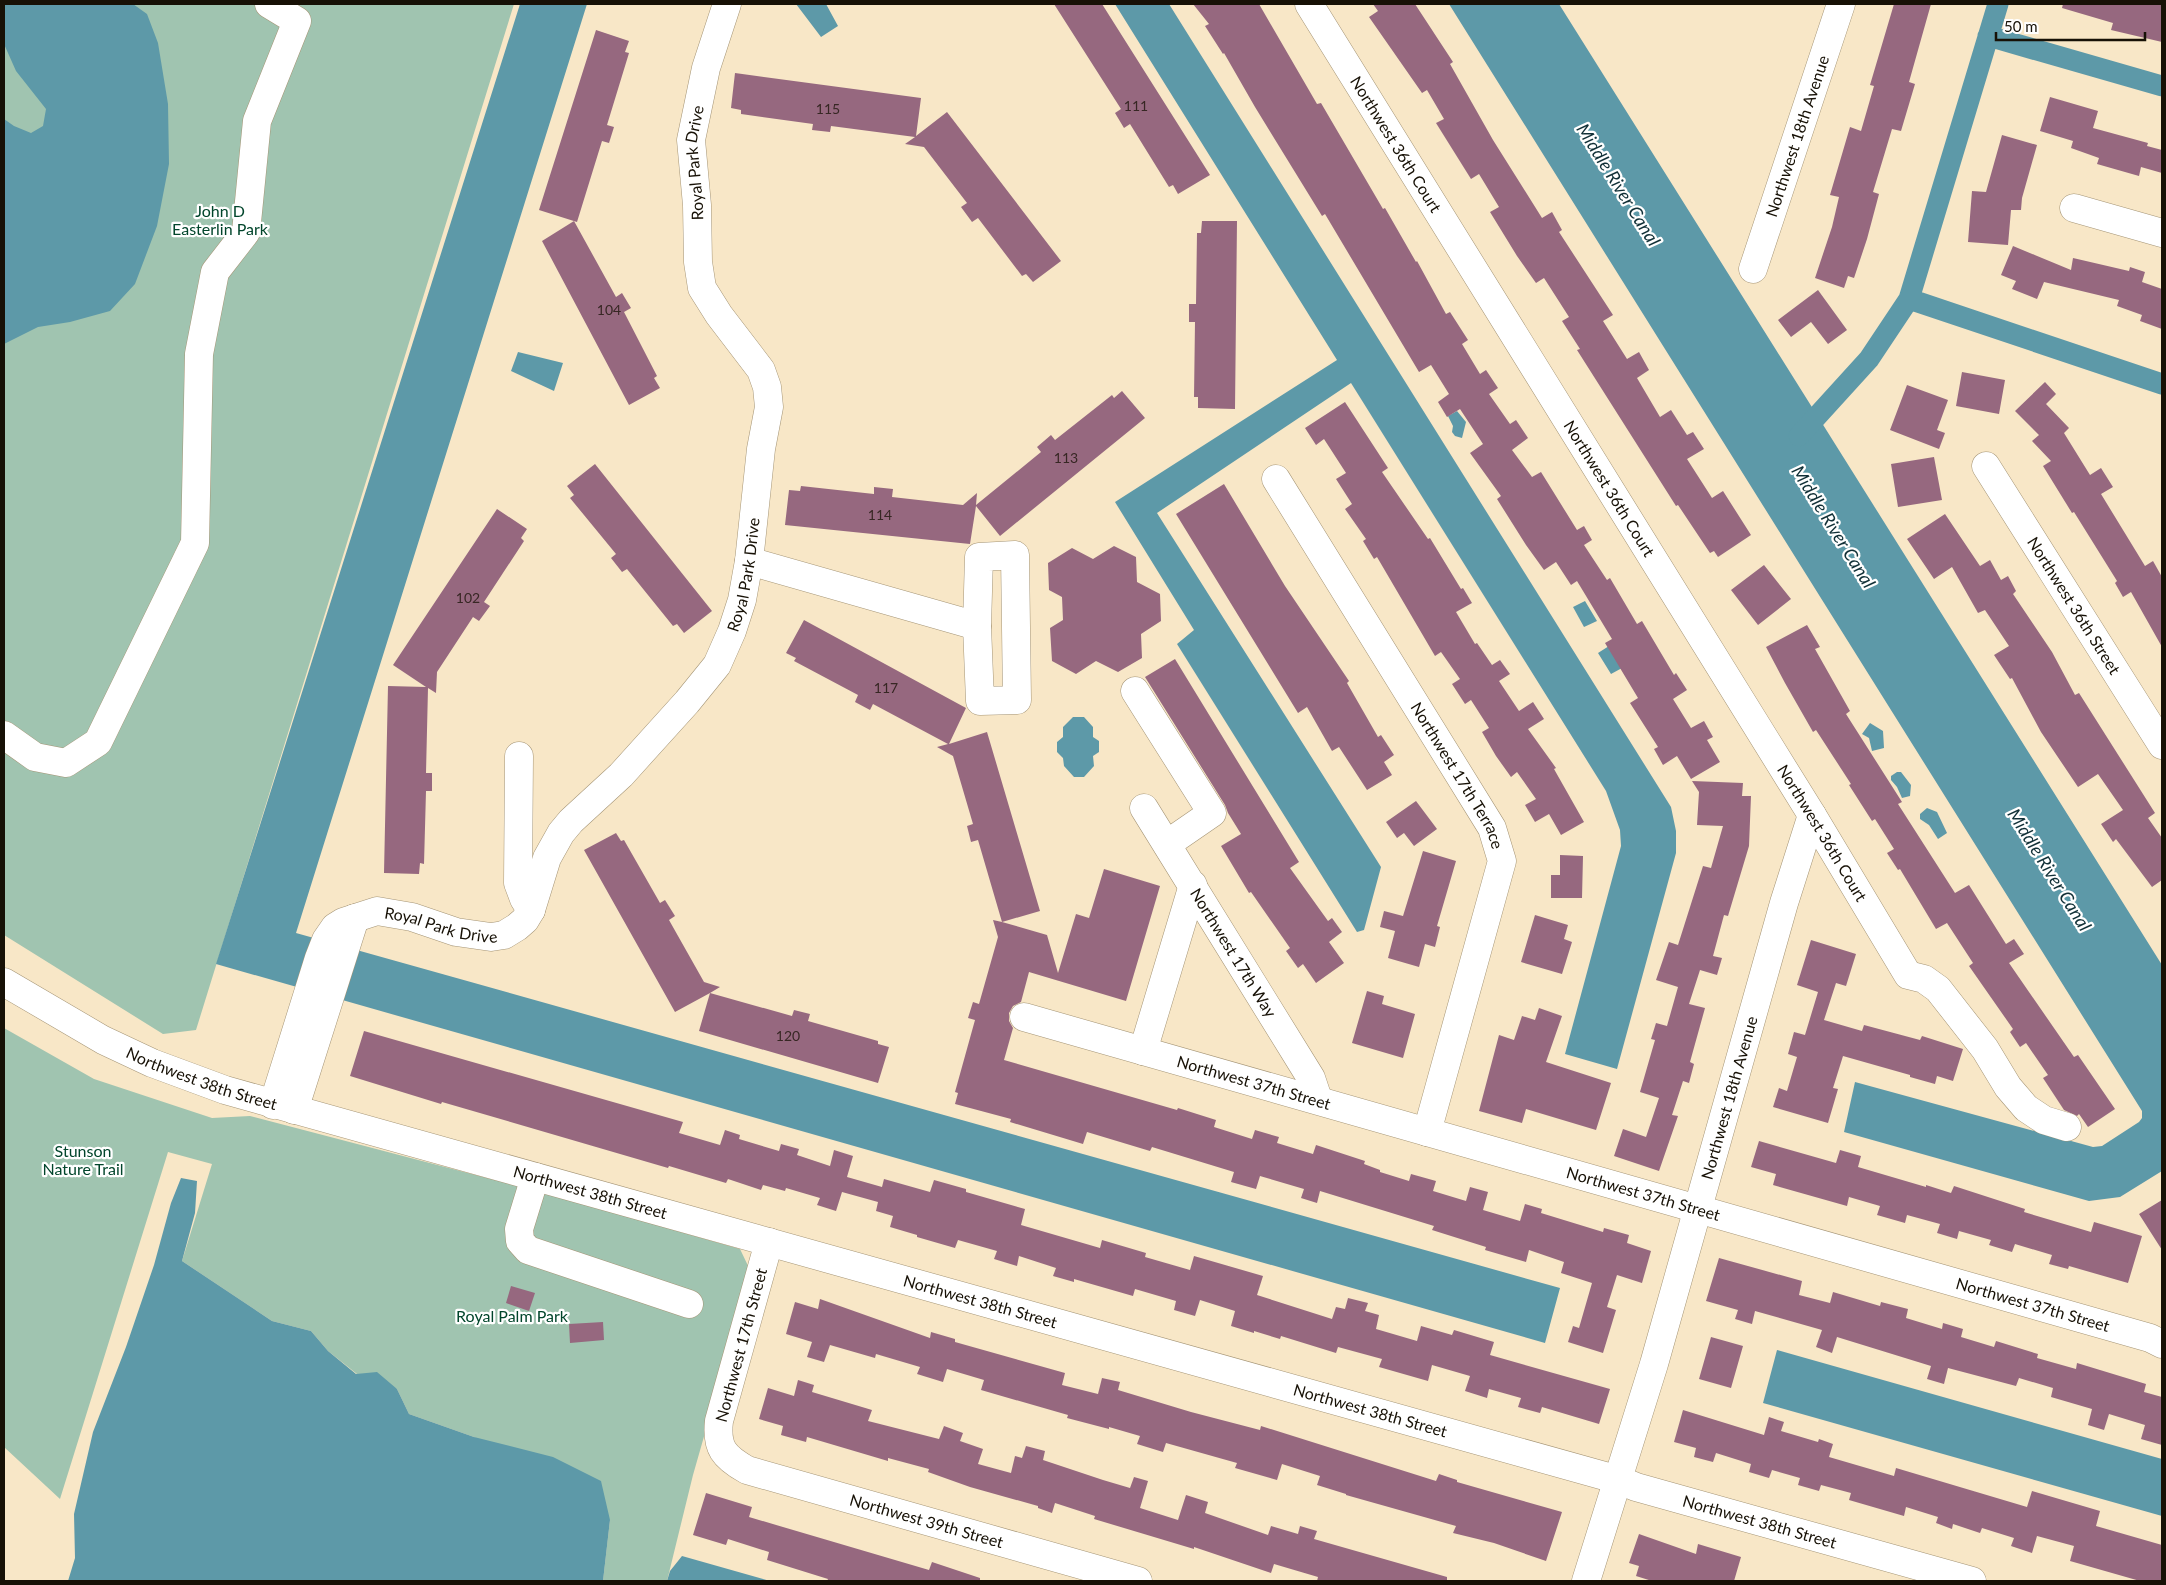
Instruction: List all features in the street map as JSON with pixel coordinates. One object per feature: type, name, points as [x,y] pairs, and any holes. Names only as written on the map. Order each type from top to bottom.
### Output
[{"type":"street","points":[[4,735],[35,757],[66,763],[98,742],[195,543],[199,354],[215,272],[246,232],[258,121],[300,12],[269,4]]},
{"type":"street","name":"Royal Park Drive","points":[[284,1107],[303,1008],[336,943],[355,918],[377,911],[390,912],[412,917],[456,932],[491,937],[504,935],[517,927],[525,920],[531,910],[547,858],[561,833],[571,821],[621,775],[687,702],[717,665],[732,631],[742,600],[749,562],[761,449],[769,407],[767,387],[762,370],[719,315],[702,288],[698,262],[697,205],[691,140],[706,68],[727,4]]},
{"type":"street","name":"Northwest 36th Court","points":[[1309,4],[1812,815],[1908,974],[1924,979],[1938,989],[1985,1049],[2008,1088],[2026,1108],[2044,1120],[2068,1127]]},
{"type":"street","name":"Northwest 18th Avenue","points":[[1753,269],[1841,4]]},
{"type":"street","points":[[2074,208],[2162,233]]},
{"type":"street","name":"Northwest 36th Street","points":[[1986,466],[2162,746]]},
{"type":"street","name":"Northwest 17th Terrace","points":[[1276,479],[1492,828],[1502,862],[1427,1132]]},
{"type":"street","points":[[1016,555],[1017,700],[980,702],[977,626],[979,557],[1016,555]]},
{"type":"street","points":[[749,562],[977,626]]},
{"type":"street","points":[[1136,691],[1212,813],[1167,844]]},
{"type":"street","points":[[519,756],[518,883],[524,899],[531,910]]},
{"type":"street","name":"Northwest 17th Way","points":[[1144,808],[1311,1078],[1318,1099]]},
{"type":"street","name":"Northwest 18th Avenue","points":[[1586,1581],[1654,1364],[1784,903],[1812,815]]},
{"type":"street","points":[[1139,1049],[1193,885]]},
{"type":"street","name":"Royal Park Drive","points":[[284,1107],[328,999],[336,943]]},
{"type":"street","name":"Northwest 38th Street","points":[[4,982],[71,1022],[152,1063],[225,1090],[1619,1480],[1636,1487],[1972,1581]]},
{"type":"street","name":"Northwest 37th Street","points":[[1024,1017],[1318,1099],[2156,1341]]},
{"type":"street","points":[[535,1177],[519,1229],[520,1241],[528,1250],[688,1304]]},
{"type":"street","name":"Northwest 17th Street","points":[[721,1448],[718,1435],[720,1421],[769,1242]]},
{"type":"street","name":"Northwest 39th Street","points":[[721,1448],[730,1461],[746,1470],[1138,1581]]},
{"type":"green space","name":"John D Easterlin Park","points":[[4,4],[514,4],[196,1030],[163,1034],[4,935]]},
{"type":"green space","name":"Royal Palm Park","points":[[4,1028],[94,1079],[212,1118],[250,1116],[548,1194],[740,1249],[751,1272],[693,1475],[667,1581],[603,1581],[610,1520],[474,1437],[409,1414],[397,1389],[357,1374],[328,1351],[311,1331],[272,1321],[182,1261],[212,1164],[168,1152],[60,1499],[4,1447]]},
{"type":"water","points":[[4,4],[133,4],[147,14],[158,43],[168,104],[169,164],[157,226],[135,284],[110,311],[70,322],[38,327],[4,344],[4,119],[14,126],[31,133],[43,126],[46,109],[16,71],[4,44]]},
{"type":"water","points":[[520,4],[587,4],[296,933],[1560,1288],[1545,1343],[216,964]]},
{"type":"water","points":[[796,4],[826,4],[838,26],[821,37]]},
{"type":"water","points":[[1115,4],[1169,4],[1671,807],[1676,831],[1676,853],[1617,1069],[1565,1054],[1621,846],[1620,830],[1606,791],[1351,383],[1157,513],[1381,867],[1364,930],[1357,932],[1177,644],[1194,630],[1115,502],[1337,360]]},
{"type":"water","name":"Middle River Canal","points":[[1449,4],[1559,4],[2162,965],[2162,1171],[2120,1197],[2089,1201],[1844,1132],[1855,1082],[2093,1147],[2102,1146],[2139,1122],[2142,1118],[2142,1111]]},
{"type":"water","points":[[518,352],[563,363],[554,391],[511,371]]},
{"type":"water","points":[[1457,411],[1466,422],[1462,438],[1455,436],[1452,432],[1453,426],[1448,416]]},
{"type":"water","points":[[1585,601],[1597,621],[1584,627],[1573,607]]},
{"type":"water","points":[[1609,646],[1622,668],[1611,674],[1598,653]]},
{"type":"water","points":[[1073,717],[1084,717],[1093,727],[1093,737],[1099,741],[1099,752],[1093,756],[1094,766],[1084,777],[1074,777],[1064,766],[1063,758],[1057,752],[1057,742],[1063,737],[1063,727]]},
{"type":"water","points":[[1870,723],[1883,731],[1884,748],[1872,751],[1869,738],[1862,734]]},
{"type":"water","points":[[1901,772],[1911,785],[1910,796],[1902,798],[1891,780],[1891,776]]},
{"type":"water","points":[[1927,808],[1937,812],[1947,833],[1938,839],[1929,825],[1920,819],[1920,814]]},
{"type":"water","points":[[181,1178],[197,1181],[195,1213],[182,1261],[272,1321],[311,1331],[328,1351],[356,1374],[377,1372],[397,1389],[409,1414],[474,1437],[553,1457],[601,1481],[610,1520],[603,1581],[68,1581],[75,1558],[74,1514],[93,1432],[126,1347],[154,1265],[171,1203]]},
{"type":"water","points":[[1777,1350],[2162,1459],[2162,1516],[1763,1403]]},
{"type":"water","points":[[682,1556],[770,1581],[667,1581],[670,1571]]},
{"type":"building","points":[[1054,4],[1102,4],[1210,175],[1178,194],[1173,185],[1169,187],[1130,124],[1124,128],[1115,113],[1121,109]]},
{"type":"building","points":[[1193,4],[1259,4],[1317,104],[1321,103],[1383,209],[1385,208],[1417,261],[1446,314],[1450,312],[1468,340],[1462,344],[1480,374],[1486,370],[1498,388],[1489,394],[1510,424],[1516,420],[1528,438],[1512,450],[1532,477],[1541,472],[1577,530],[1584,526],[1592,540],[1584,545],[1607,580],[1610,578],[1637,624],[1642,621],[1674,675],[1676,673],[1687,690],[1673,699],[1691,728],[1704,721],[1713,737],[1707,740],[1720,762],[1691,779],[1677,756],[1663,765],[1654,749],[1658,747],[1630,703],[1638,698],[1605,643],[1612,639],[1577,581],[1571,585],[1556,562],[1544,570],[1526,545],[1497,499],[1501,496],[1470,453],[1483,444],[1460,409],[1447,417],[1438,402],[1449,394],[1431,365],[1419,372],[1325,214],[1322,216],[1224,53],[1205,26],[1209,24]]},
{"type":"building","points":[[1373,4],[1415,4],[1453,62],[1450,64],[1493,140],[1542,218],[1552,212],[1562,230],[1559,232],[1613,315],[1603,321],[1627,359],[1639,352],[1649,370],[1637,378],[1660,417],[1671,410],[1687,435],[1693,432],[1704,449],[1687,459],[1712,498],[1723,491],[1751,535],[1718,557],[1714,551],[1710,553],[1678,505],[1676,506],[1577,350],[1580,349],[1562,321],[1569,317],[1544,278],[1536,283],[1517,256],[1490,212],[1499,207],[1479,174],[1471,179],[1436,123],[1444,119],[1427,90],[1422,93],[1369,17],[1378,11]]},
{"type":"building","points":[[1894,4],[1931,4],[1909,82],[1915,84],[1901,131],[1892,129],[1873,192],[1879,194],[1867,239],[1854,278],[1848,276],[1844,288],[1815,278],[1832,227],[1839,197],[1830,195],[1850,127],[1861,131],[1874,86],[1870,85]]},
{"type":"building","points":[[2063,4],[2162,4],[2162,42],[2111,30],[2113,23],[2062,8]]},
{"type":"building","points":[[596,30],[629,41],[625,52],[629,53],[607,125],[614,127],[609,143],[602,141],[577,222],[539,210]]},
{"type":"building","points":[[735,73],[921,98],[916,136],[947,112],[1061,261],[1033,282],[1026,274],[1022,276],[978,218],[972,222],[961,207],[967,203],[924,147],[905,144],[915,137],[831,126],[830,132],[812,130],[813,124],[741,114],[741,110],[731,108]]},
{"type":"building","points":[[2050,97],[2098,111],[2093,128],[2148,143],[2147,146],[2162,150],[2162,173],[2141,167],[2139,176],[2097,164],[2099,158],[2071,148],[2073,141],[2040,131]]},
{"type":"building","points":[[2002,135],[2037,145],[2022,198],[2021,210],[2011,210],[2008,245],[1968,242],[1972,191],[1986,192]]},
{"type":"building","points":[[574,221],[616,297],[622,293],[631,308],[624,312],[657,376],[654,378],[660,388],[629,405],[542,241]]},
{"type":"building","points":[[1202,221],[1237,221],[1235,409],[1198,408],[1198,397],[1194,397],[1195,322],[1189,322],[1189,304],[1196,304],[1197,233],[1201,233]]},
{"type":"building","points":[[2013,246],[2071,270],[2073,258],[2129,271],[2130,267],[2145,272],[2142,282],[2162,289],[2162,329],[2140,321],[2142,315],[2117,306],[2119,300],[2044,282],[2037,299],[2012,289],[2016,281],[2001,275]]},
{"type":"building","points":[[1818,290],[1847,330],[1828,344],[1811,322],[1791,337],[1778,320]]},
{"type":"building","points":[[1962,372],[2005,380],[1999,414],[1956,406]]},
{"type":"building","points":[[2045,382],[2056,394],[2046,404],[2069,428],[2064,433],[2090,475],[2101,468],[2113,487],[2101,494],[2145,566],[2153,561],[2162,577],[2162,647],[2131,592],[2123,597],[2115,583],[2117,581],[2043,466],[2051,461],[2032,441],[2039,435],[2015,411]]},
{"type":"building","points":[[1907,385],[1948,400],[1937,430],[1945,433],[1939,449],[1890,430]]},
{"type":"building","points":[[1122,391],[1145,418],[1000,536],[976,506],[970,544],[785,525],[789,490],[800,491],[801,486],[874,494],[874,487],[893,489],[892,497],[963,505],[977,493],[976,505],[1041,452],[1037,447],[1051,435],[1055,440],[1112,395],[1114,398]]},
{"type":"building","points":[[1345,402],[1388,468],[1382,472],[1428,539],[1430,538],[1461,589],[1463,588],[1472,603],[1456,612],[1475,644],[1477,643],[1492,665],[1500,660],[1510,674],[1499,681],[1519,711],[1533,702],[1544,719],[1528,729],[1556,768],[1554,769],[1584,822],[1561,835],[1549,814],[1535,822],[1525,805],[1536,799],[1517,772],[1511,777],[1496,756],[1482,732],[1489,728],[1471,700],[1465,704],[1452,684],[1460,679],[1441,652],[1435,656],[1377,557],[1374,559],[1363,541],[1366,539],[1345,509],[1352,504],[1336,479],[1346,473],[1324,439],[1316,445],[1305,428]]},
{"type":"building","points":[[1934,457],[1942,500],[1898,507],[1891,464]]},
{"type":"building","points":[[595,464],[712,611],[684,633],[677,624],[673,626],[627,569],[622,572],[611,558],[616,554],[570,498],[574,495],[567,486]]},
{"type":"building","points":[[1224,484],[1285,586],[1349,681],[1347,683],[1378,737],[1381,735],[1394,755],[1384,762],[1392,775],[1367,790],[1339,747],[1332,751],[1307,707],[1298,713],[1176,514]]},
{"type":"building","points":[[497,509],[527,529],[521,538],[524,541],[484,602],[490,606],[479,621],[473,617],[437,672],[436,693],[428,688],[426,773],[432,773],[432,791],[426,791],[424,864],[420,863],[419,874],[384,873],[388,686],[426,687],[393,665]]},
{"type":"building","points":[[1945,514],[1980,566],[1990,560],[2001,580],[2008,576],[2016,591],[2013,594],[2052,652],[2075,695],[2079,693],[2155,813],[2148,818],[2162,838],[2162,880],[2152,887],[2116,839],[2113,842],[2101,824],[2123,810],[2098,774],[2078,787],[2041,732],[2012,678],[2010,679],[1994,655],[2009,646],[1985,610],[1978,613],[1952,567],[1934,579],[1907,539]]},
{"type":"building","points":[[1114,546],[1136,557],[1137,582],[1160,594],[1161,621],[1141,634],[1142,658],[1118,672],[1096,661],[1076,674],[1052,661],[1050,628],[1063,620],[1062,597],[1049,590],[1048,563],[1072,548],[1093,559]]},
{"type":"building","points":[[1764,565],[1791,599],[1758,625],[1731,590]]},
{"type":"building","points":[[804,620],[966,708],[949,744],[987,732],[1040,911],[1002,922],[978,840],[971,842],[967,826],[973,824],[953,756],[937,747],[948,744],[873,704],[870,710],[855,702],[858,695],[794,661],[796,658],[786,653]]},
{"type":"building","points":[[1807,625],[1820,647],[1815,649],[1850,711],[1846,714],[1902,802],[1898,804],[1955,893],[1969,885],[2006,944],[2014,939],[2024,954],[2009,963],[2074,1057],[2078,1055],[2115,1109],[2088,1127],[2079,1114],[2077,1116],[2064,1110],[2043,1078],[2048,1075],[2026,1043],[2020,1047],[2010,1032],[2013,1029],[1969,966],[1973,963],[1947,923],[1936,929],[1900,869],[1898,870],[1887,853],[1894,849],[1875,819],[1872,821],[1849,785],[1851,784],[1816,730],[1813,732],[1785,683],[1766,647]]},
{"type":"building","points":[[1175,659],[1299,862],[1290,868],[1328,921],[1332,918],[1342,932],[1329,942],[1344,963],[1316,983],[1303,964],[1298,968],[1286,951],[1290,948],[1251,892],[1249,893],[1221,846],[1241,834],[1145,677]]},
{"type":"building","points":[[1692,781],[1743,783],[1742,796],[1751,796],[1749,846],[1728,916],[1724,915],[1713,956],[1722,958],[1717,975],[1700,970],[1689,1004],[1705,1008],[1690,1062],[1694,1064],[1689,1083],[1683,1081],[1672,1115],[1678,1116],[1659,1171],[1614,1156],[1623,1129],[1646,1137],[1659,1098],[1640,1092],[1655,1040],[1651,1039],[1656,1023],[1667,1026],[1678,987],[1656,980],[1669,942],[1678,945],[1703,866],[1711,868],[1723,826],[1697,825],[1699,792]]},
{"type":"building","points":[[1416,801],[1437,829],[1414,846],[1404,833],[1397,838],[1386,822]]},
{"type":"building","points":[[616,833],[621,841],[624,840],[660,903],[665,900],[675,916],[669,920],[704,982],[720,987],[675,1012],[584,850]]},
{"type":"building","points":[[1423,851],[1456,861],[1437,926],[1440,927],[1435,947],[1425,944],[1419,967],[1388,958],[1395,931],[1380,927],[1384,911],[1403,916]]},
{"type":"building","points":[[1560,855],[1583,856],[1582,898],[1551,898],[1551,875],[1560,875]]},
{"type":"building","points":[[1104,869],[1160,886],[1126,1001],[1029,972],[1021,1002],[1013,1006],[1009,1013],[1009,1021],[1013,1028],[1004,1060],[1216,1120],[1214,1127],[1252,1139],[1255,1130],[1279,1137],[1277,1143],[1313,1154],[1316,1145],[1365,1161],[1364,1164],[1380,1170],[1380,1172],[1409,1181],[1411,1174],[1436,1181],[1433,1191],[1466,1201],[1470,1187],[1488,1192],[1483,1210],[1520,1221],[1525,1204],[1542,1209],[1541,1213],[1603,1232],[1604,1228],[1629,1235],[1627,1243],[1651,1251],[1642,1283],[1617,1275],[1607,1307],[1616,1310],[1603,1353],[1568,1342],[1573,1326],[1579,1328],[1592,1283],[1561,1273],[1564,1262],[1529,1250],[1526,1262],[1485,1250],[1486,1247],[1432,1230],[1434,1226],[1320,1191],[1317,1203],[1301,1198],[1304,1189],[1260,1176],[1256,1189],[1231,1182],[1234,1172],[1152,1147],[1150,1151],[1087,1132],[1083,1144],[1010,1122],[1011,1119],[955,1104],[958,1093],[955,1092],[975,1020],[968,1018],[973,1002],[979,1004],[998,937],[993,920],[1047,935],[1058,973],[1076,914],[1089,918]]},
{"type":"building","points":[[1535,915],[1568,925],[1564,939],[1572,942],[1562,974],[1521,962]]},
{"type":"building","points":[[1811,940],[1856,954],[1846,986],[1836,983],[1824,1020],[1862,1031],[1864,1025],[1920,1040],[1922,1036],[1963,1049],[1953,1081],[1937,1076],[1935,1084],[1843,1056],[1833,1088],[1838,1089],[1828,1123],[1773,1107],[1779,1088],[1787,1091],[1797,1057],[1788,1054],[1794,1032],[1805,1035],[1818,992],[1797,985]]},
{"type":"building","points":[[1367,991],[1384,996],[1382,1004],[1415,1014],[1403,1058],[1352,1043]]},
{"type":"building","points":[[710,993],[792,1016],[794,1010],[810,1014],[808,1021],[878,1041],[878,1044],[889,1047],[878,1083],[699,1031]]},
{"type":"building","points":[[1539,1008],[1562,1016],[1546,1062],[1611,1083],[1596,1130],[1526,1109],[1522,1123],[1479,1111],[1499,1035],[1514,1040],[1522,1016],[1535,1020]]},
{"type":"building","points":[[364,1031],[683,1122],[679,1133],[720,1145],[725,1130],[740,1135],[739,1139],[779,1151],[781,1144],[799,1149],[797,1155],[830,1166],[834,1150],[853,1156],[847,1177],[882,1187],[884,1179],[930,1192],[934,1180],[966,1189],[966,1192],[1025,1209],[1021,1225],[1100,1248],[1102,1240],[1146,1253],[1145,1257],[1190,1270],[1194,1256],[1263,1276],[1257,1295],[1332,1319],[1336,1307],[1345,1309],[1348,1298],[1368,1303],[1365,1311],[1379,1315],[1376,1329],[1417,1341],[1421,1326],[1452,1335],[1454,1330],[1494,1342],[1490,1355],[1610,1389],[1599,1424],[1542,1407],[1540,1413],[1518,1407],[1521,1398],[1489,1389],[1487,1398],[1465,1391],[1470,1376],[1432,1365],[1428,1381],[1379,1367],[1382,1359],[1338,1347],[1336,1353],[1281,1336],[1280,1339],[1231,1326],[1235,1311],[1200,1300],[1195,1316],[1174,1310],[1176,1301],[1135,1289],[1133,1296],[1074,1279],[1074,1282],[1053,1276],[1056,1268],[1019,1256],[1017,1266],[994,1259],[997,1251],[958,1240],[955,1248],[917,1237],[917,1235],[890,1227],[893,1216],[876,1211],[878,1202],[842,1192],[836,1211],[817,1205],[820,1198],[786,1188],[785,1191],[763,1185],[761,1190],[728,1179],[726,1183],[442,1102],[441,1104],[350,1076]]},
{"type":"building","points":[[1759,1141],[1836,1163],[1840,1150],[1861,1156],[1858,1167],[1926,1187],[1926,1185],[1951,1193],[1954,1186],[2025,1209],[2024,1212],[2091,1232],[2094,1222],[2142,1236],[2128,1283],[2069,1266],[2068,1269],[2049,1264],[2052,1255],[2015,1244],[2012,1252],[1989,1245],[1991,1240],[1959,1231],[1957,1239],[1937,1233],[1940,1224],[1907,1215],[1905,1223],[1877,1215],[1880,1206],[1849,1197],[1847,1206],[1773,1185],[1776,1174],[1751,1167]]},
{"type":"building","points":[[2162,1200],[2162,1250],[2139,1214]]},
{"type":"building","points":[[1719,1258],[1802,1281],[1799,1295],[1830,1303],[1833,1292],[1880,1306],[1881,1302],[1908,1309],[1906,1318],[1942,1329],[1943,1323],[1963,1329],[1961,1337],[1994,1347],[1996,1341],[2038,1354],[2037,1358],[2076,1369],[2077,1363],[2146,1384],[2144,1392],[2162,1397],[2162,1445],[2141,1439],[2145,1425],[2109,1414],[2104,1430],[2088,1425],[2092,1409],[2051,1397],[2053,1388],[2019,1378],[2016,1386],[1948,1368],[1944,1384],[1927,1379],[1931,1366],[1837,1337],[1832,1353],[1816,1347],[1822,1330],[1755,1311],[1752,1324],[1735,1319],[1738,1310],[1706,1301]]},
{"type":"building","points":[[511,1286],[535,1293],[529,1311],[506,1303]]},
{"type":"building","points":[[820,1299],[930,1338],[931,1332],[955,1339],[955,1342],[1065,1373],[1062,1385],[1098,1394],[1102,1378],[1120,1382],[1118,1390],[1191,1412],[1260,1430],[1261,1426],[1436,1481],[1439,1474],[1457,1480],[1457,1482],[1562,1512],[1546,1561],[1494,1543],[1453,1533],[1456,1526],[1317,1485],[1320,1476],[1282,1464],[1277,1480],[1235,1468],[1237,1463],[1166,1443],[1163,1452],[1137,1444],[1140,1436],[1067,1418],[1068,1415],[981,1390],[984,1380],[947,1369],[943,1382],[917,1374],[920,1367],[876,1354],[875,1358],[830,1345],[824,1362],[807,1357],[812,1342],[786,1334],[795,1302],[818,1309]]},
{"type":"building","points":[[603,1322],[604,1340],[570,1343],[569,1324]]},
{"type":"building","points":[[1711,1337],[1743,1346],[1731,1388],[1699,1379]]},
{"type":"building","points":[[798,1380],[814,1385],[812,1392],[872,1410],[868,1421],[939,1439],[944,1426],[963,1433],[960,1441],[983,1449],[978,1464],[1011,1473],[1015,1456],[1022,1458],[1026,1446],[1045,1451],[1043,1460],[1130,1488],[1134,1477],[1148,1481],[1140,1508],[1178,1520],[1186,1495],[1208,1502],[1205,1513],[1268,1535],[1271,1526],[1298,1534],[1300,1526],[1317,1531],[1314,1539],[1447,1577],[1447,1581],[1317,1581],[1318,1577],[1274,1564],[1271,1573],[1194,1547],[1194,1549],[1094,1519],[1095,1516],[1055,1503],[1052,1513],[1038,1508],[1038,1506],[970,1487],[928,1472],[929,1469],[888,1458],[888,1461],[807,1437],[806,1442],[781,1435],[783,1426],[759,1419],[768,1388],[794,1396]]},
{"type":"building","points":[[1683,1410],[1764,1435],[1769,1417],[1784,1422],[1781,1431],[1818,1442],[1819,1439],[1833,1444],[1829,1457],[1894,1476],[1896,1468],[2027,1507],[2032,1491],[2100,1511],[2096,1526],[2162,1545],[2162,1581],[2140,1581],[2070,1561],[2074,1546],[2037,1536],[2032,1553],[2011,1546],[2014,1538],[1982,1528],[1980,1533],[1953,1524],[1952,1529],[1936,1523],[1938,1517],[1906,1507],[1904,1516],[1849,1500],[1851,1493],[1821,1485],[1819,1491],[1798,1485],[1800,1478],[1772,1470],[1769,1478],[1749,1472],[1751,1464],[1716,1453],[1713,1462],[1694,1457],[1696,1448],[1674,1442]]},
{"type":"building","points":[[706,1493],[752,1507],[749,1517],[929,1570],[932,1562],[980,1578],[980,1581],[827,1581],[828,1579],[767,1560],[769,1552],[728,1539],[726,1545],[693,1535]]},
{"type":"building","points":[[1639,1534],[1696,1554],[1698,1544],[1741,1557],[1734,1581],[1652,1581],[1636,1576],[1639,1566],[1629,1563]]},
{"type":"waterway","points":[[1909,299],[1998,4]]},
{"type":"waterway","points":[[1988,36],[2162,86]]},
{"type":"waterway","points":[[1799,436],[1869,359],[1909,299],[2162,384]]},
{"type":"park label","name":"Stunson Nature Trail","points":[[83,1160]]}]
